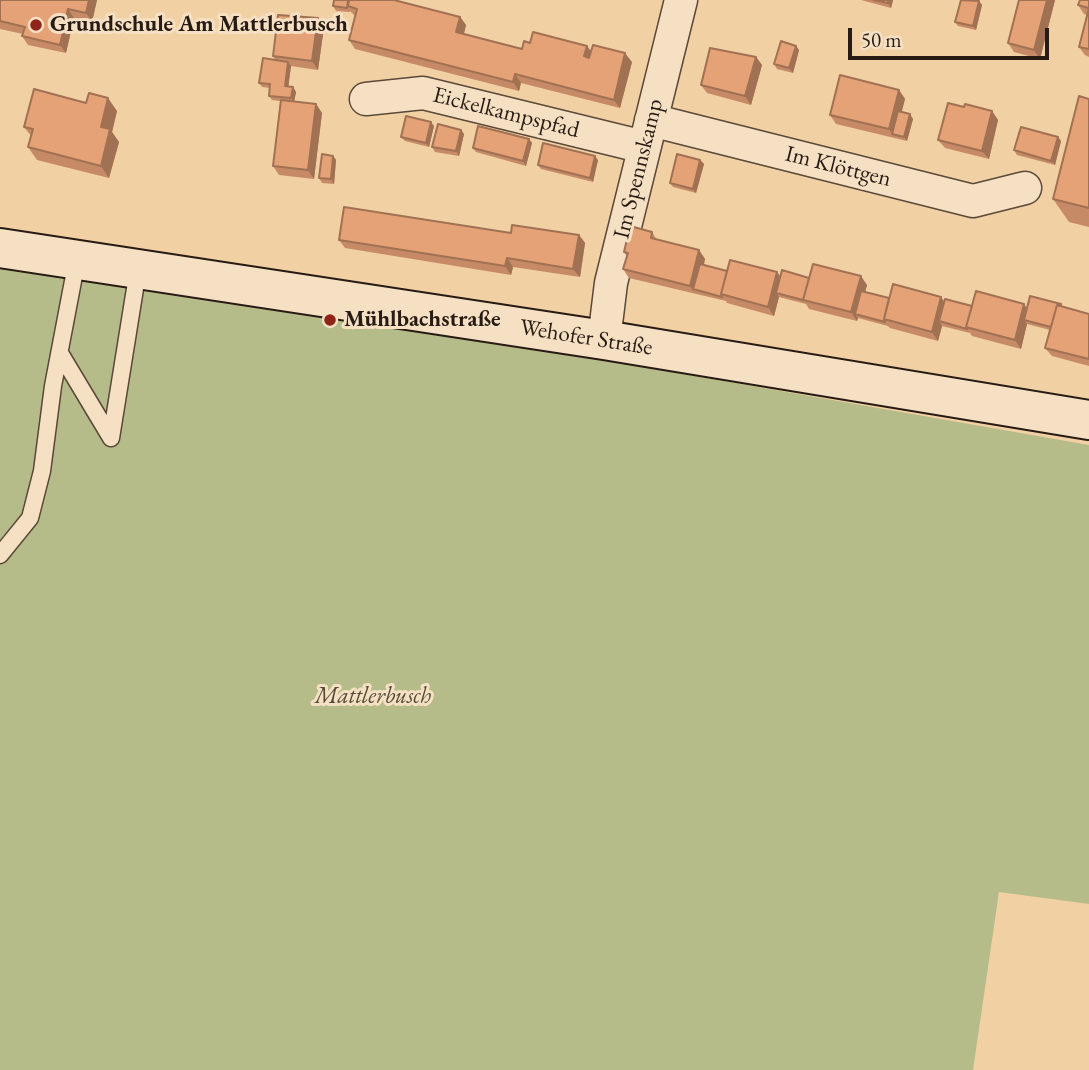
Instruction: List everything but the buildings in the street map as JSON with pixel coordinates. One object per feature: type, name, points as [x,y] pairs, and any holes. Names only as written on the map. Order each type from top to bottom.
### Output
[{"type":"street","name":"Im Spennskamp","points":[[604,340],[611,283],[681,0]]},
{"type":"street","name":"Eickelkampspfad","points":[[366,99],[422,93],[648,134]]},
{"type":"street","name":"Im Klöttgen","points":[[648,134],[973,201],[1025,188]]},
{"type":"street","name":"Wehofer Straße","points":[[0,248],[604,340],[1089,420]]},
{"type":"lane","points":[[0,555],[30,518],[42,471],[76,260]]},
{"type":"lane","points":[[60,354],[111,438],[138,270]]},
{"type":"green space","name":"Mattlerbusch","points":[[0,254],[1089,445],[1089,904],[999,892],[973,1070],[0,1070]]},
{"type":"place","name":"Grundschule Am Mattlerbusch","points":[[36,25]]},
{"type":"place","name":"Mühlbachstraße","points":[[330,320]]}]
